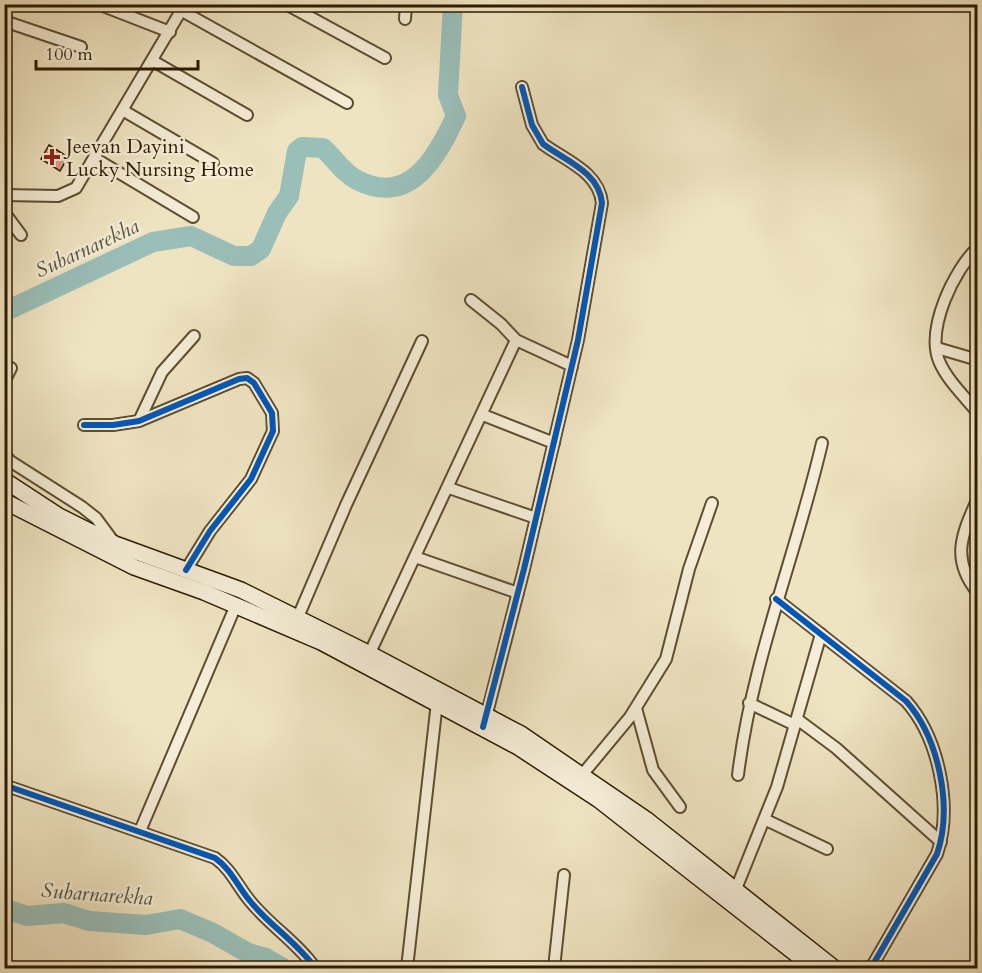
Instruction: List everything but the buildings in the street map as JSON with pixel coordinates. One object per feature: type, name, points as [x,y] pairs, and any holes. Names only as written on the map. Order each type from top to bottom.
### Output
[{"type":"main road","points":[[4,480],[59,516],[115,544],[241,590],[298,617],[437,702],[485,721],[576,783],[831,968]]},
{"type":"main road","points":[[4,501],[134,567],[236,605],[321,642],[367,659],[582,774],[647,820],[814,969]]},
{"type":"street","points":[[98,4],[170,32]]},
{"type":"street","points":[[286,4],[385,58]]},
{"type":"street","points":[[405,19],[406,4]]},
{"type":"street","points":[[4,195],[45,197],[68,194],[83,180],[184,8],[347,103]]},
{"type":"street","points":[[4,21],[81,47]]},
{"type":"street","points":[[153,61],[247,115]]},
{"type":"street","points":[[485,721],[572,366],[599,222],[600,190],[590,177],[543,144],[537,137],[522,87]]},
{"type":"street","points":[[124,111],[213,163]]},
{"type":"street","points":[[96,159],[193,217]]},
{"type":"street","points":[[4,212],[21,235]]},
{"type":"street","points":[[978,248],[963,265],[949,290],[940,315],[937,348],[938,359],[947,375],[978,413]]},
{"type":"street","points":[[471,300],[501,324],[516,340],[572,366]]},
{"type":"street","points":[[139,421],[162,372],[194,336]]},
{"type":"street","points":[[367,659],[483,415],[516,340]]},
{"type":"street","points":[[298,617],[346,505],[422,341]]},
{"type":"street","points":[[937,348],[978,360]]},
{"type":"street","points":[[4,382],[11,368]]},
{"type":"street","points":[[84,425],[113,425],[139,421],[189,397],[243,377],[254,383],[272,413],[273,431],[259,464],[242,493],[210,531],[186,570]]},
{"type":"street","points":[[483,415],[554,443]]},
{"type":"street","points":[[738,775],[749,703],[776,599],[797,540],[822,443]]},
{"type":"street","points":[[4,453],[10,460],[96,518],[134,567]]},
{"type":"street","points":[[448,488],[536,518]]},
{"type":"street","points":[[978,498],[964,532],[960,558],[964,574],[978,593]]},
{"type":"street","points":[[582,774],[636,708],[666,659],[689,569],[712,503]]},
{"type":"street","points":[[415,557],[518,593]]},
{"type":"street","points":[[776,599],[906,701],[920,717],[934,748],[944,820],[941,842],[871,969]]},
{"type":"street","points":[[140,831],[236,605]]},
{"type":"street","points":[[732,896],[766,820],[821,634]]},
{"type":"street","points":[[407,969],[437,702]]},
{"type":"street","points":[[749,703],[796,722],[844,755],[941,842]]},
{"type":"street","points":[[636,708],[646,753],[653,770],[680,807]]},
{"type":"street","points":[[4,785],[206,853],[223,864],[250,902],[309,959],[315,969]]},
{"type":"street","points":[[766,820],[827,849]]},
{"type":"street","points":[[554,969],[564,874]]},
{"type":"waterway","name":"Subarnarekha","points":[[4,312],[153,242],[191,236],[234,256],[251,256],[261,249],[277,213],[289,196],[297,151],[302,147],[323,148],[352,177],[376,187],[392,187],[407,182],[419,174],[440,147],[456,116],[448,95],[453,4]]},
{"type":"waterway","name":"Subarnarekha","points":[[4,913],[9,910],[27,916],[64,913],[89,921],[146,925],[180,919],[283,968]]},
{"type":"cycle path","points":[[483,727],[524,569],[578,340],[602,203],[600,192],[588,175],[543,144],[532,125],[522,87]]},
{"type":"cycle path","points":[[84,425],[113,425],[139,421],[239,379],[247,378],[254,383],[272,413],[273,431],[251,479],[210,531],[186,570]]},
{"type":"cycle path","points":[[776,599],[906,701],[917,716],[935,753],[940,774],[944,815],[937,854],[871,968]]},
{"type":"cycle path","points":[[4,785],[215,858],[221,862],[258,910],[301,951],[315,968]]},
{"type":"place","name":"Jeevan Dayini Lucky Nursing Home","points":[[52,157]]}]
